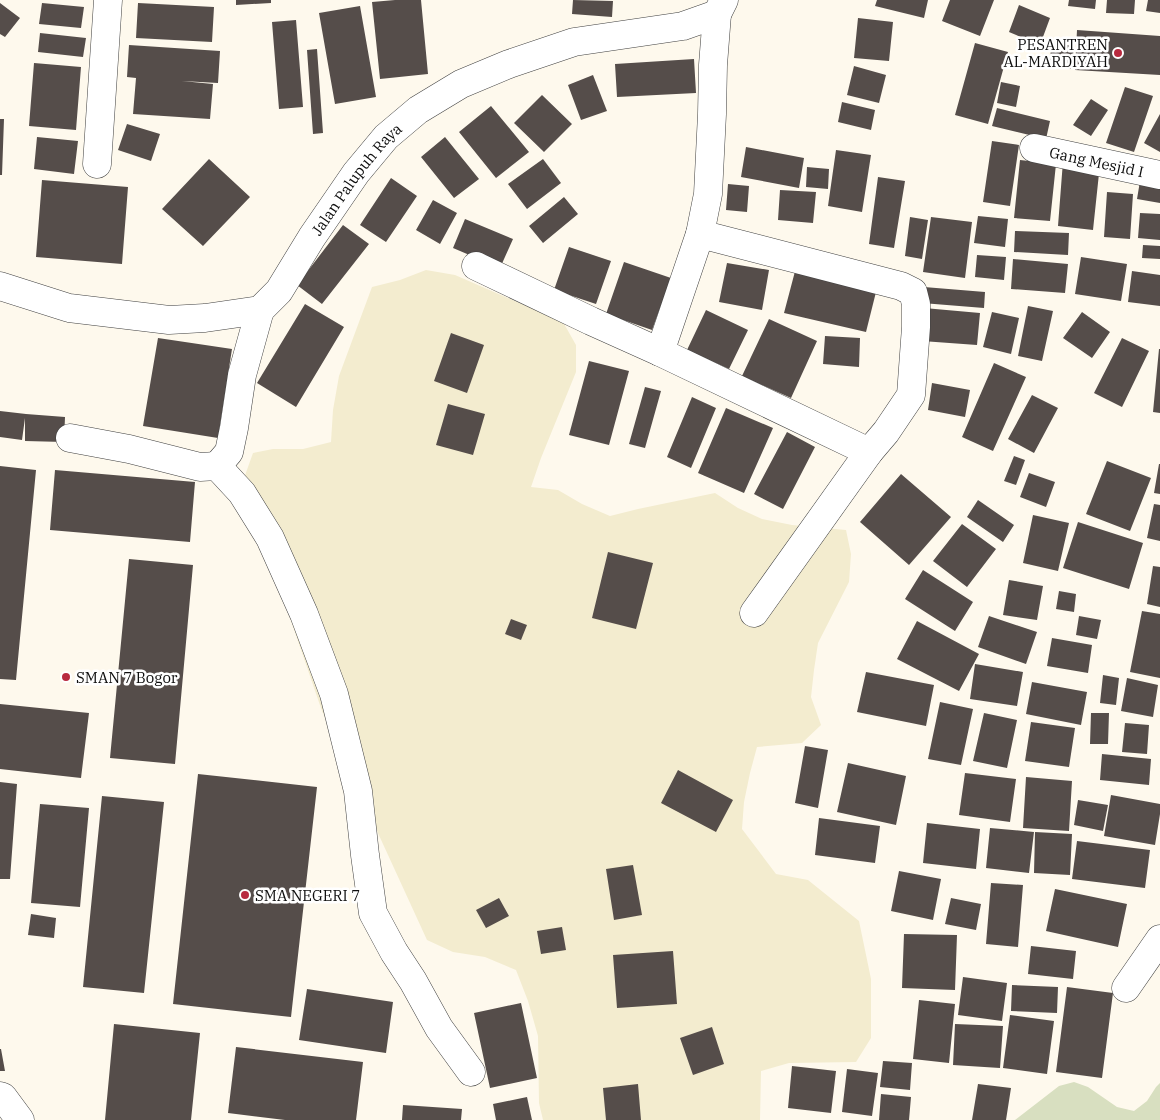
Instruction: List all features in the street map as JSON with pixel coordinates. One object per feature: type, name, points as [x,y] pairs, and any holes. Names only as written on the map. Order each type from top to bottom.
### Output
[{"type":"street","points":[[97,164],[108,0]]},
{"type":"street","points":[[660,352],[700,234],[708,194],[713,65],[720,7]]},
{"type":"street","name":"Jalan Palupuh Raya","points":[[260,310],[280,291],[312,236],[356,173],[386,137],[418,110],[461,84],[509,64],[574,42],[683,26],[720,7]]},
{"type":"street","name":"Gang Mesjid I","points":[[1034,148],[1160,175]]},
{"type":"street","points":[[700,234],[901,286],[913,292],[916,304],[911,395],[754,613]]},
{"type":"street","points":[[476,266],[869,452]]},
{"type":"street","points":[[0,286],[69,308],[169,320],[205,318],[260,310],[242,375],[229,452],[217,466],[200,467],[129,448],[70,438]]},
{"type":"street","points":[[217,466],[242,493],[270,538],[304,614],[334,694],[358,791],[373,914],[439,1028],[471,1072]]},
{"type":"street","points":[[1126,988],[1160,939]]},
{"type":"street","points":[[0,1096],[3,1097],[20,1120]]},
{"type":"shaded area","points":[[426,270],[455,275],[563,322],[576,345],[576,372],[531,487],[558,490],[582,504],[610,516],[715,493],[738,508],[762,519],[792,525],[846,530],[851,554],[849,582],[818,643],[814,670],[811,697],[821,725],[802,743],[757,747],[744,802],[742,829],[776,874],[808,880],[859,921],[871,979],[871,1038],[856,1062],[789,1063],[761,1071],[760,1120],[543,1120],[539,1103],[538,1036],[528,1001],[516,970],[485,957],[453,952],[427,940],[322,711],[243,481],[253,453],[273,449],[303,449],[331,442],[333,410],[339,376],[372,287],[400,280]]},
{"type":"green space","points":[[1074,1082],[1088,1087],[1117,1107],[1134,1111],[1147,1101],[1160,1083],[1160,1120],[1015,1120],[1059,1086]]},
{"type":"building","points":[[236,0],[271,0],[271,3],[236,5]]},
{"type":"building","points":[[421,0],[428,74],[380,79],[372,2]]},
{"type":"building","points":[[573,0],[613,1],[612,17],[572,14]]},
{"type":"building","points":[[877,0],[928,0],[924,18],[875,6]]},
{"type":"building","points":[[950,0],[994,0],[980,36],[942,21]]},
{"type":"building","points":[[1069,0],[1096,0],[1095,9],[1068,6]]},
{"type":"building","points":[[1107,0],[1135,0],[1134,14],[1106,13]]},
{"type":"building","points":[[1148,0],[1160,0],[1160,13],[1146,11]]},
{"type":"building","points":[[0,3],[20,18],[5,37],[0,34]]},
{"type":"building","points":[[42,3],[84,7],[81,28],[39,24]]},
{"type":"building","points":[[138,3],[214,7],[212,42],[136,38]]},
{"type":"building","points":[[1019,5],[1050,18],[1040,45],[1009,32]]},
{"type":"building","points":[[360,6],[376,97],[335,104],[319,13]]},
{"type":"building","points":[[858,18],[893,22],[889,61],[854,58]]},
{"type":"building","points":[[296,20],[303,107],[279,109],[272,22]]},
{"type":"building","name":"PESANTREN AL-MARDIYAH","points":[[1077,30],[1160,36],[1160,75],[1075,70]]},
{"type":"building","points":[[40,33],[86,38],[83,57],[38,52]]},
{"type":"building","points":[[975,43],[1008,52],[988,124],[955,115]]},
{"type":"building","points":[[129,45],[220,51],[218,83],[182,81],[213,84],[210,119],[133,114],[136,78],[127,77]]},
{"type":"building","points":[[1051,45],[1074,45],[1072,69],[1050,68]]},
{"type":"building","points":[[317,49],[323,133],[313,134],[307,50]]},
{"type":"building","points":[[694,59],[696,93],[617,97],[615,64]]},
{"type":"building","points":[[34,63],[81,67],[76,130],[29,126]]},
{"type":"building","points":[[854,66],[886,75],[879,103],[847,95]]},
{"type":"building","points":[[593,75],[607,111],[581,120],[568,85]]},
{"type":"building","points":[[1001,82],[1020,86],[1016,107],[997,103]]},
{"type":"building","points":[[1125,87],[1153,96],[1134,152],[1106,143]]},
{"type":"building","points":[[542,95],[572,124],[544,152],[514,123]]},
{"type":"building","points":[[1091,99],[1108,110],[1091,136],[1073,125]]},
{"type":"building","points":[[842,102],[875,110],[871,130],[838,122]]},
{"type":"building","points":[[491,106],[529,152],[496,178],[459,132]]},
{"type":"building","points":[[997,108],[1050,121],[1046,139],[992,126]]},
{"type":"building","points":[[1160,114],[1160,152],[1144,143]]},
{"type":"building","points":[[0,119],[4,119],[2,175],[0,175]]},
{"type":"building","points":[[127,124],[160,134],[151,161],[118,150]]},
{"type":"building","points":[[37,137],[78,141],[74,174],[34,169]]},
{"type":"building","points":[[445,137],[479,179],[454,198],[421,157]]},
{"type":"building","points":[[992,141],[1019,145],[1010,206],[983,202]]},
{"type":"building","points":[[746,147],[804,158],[799,188],[741,177]]},
{"type":"building","points":[[836,150],[871,155],[862,212],[828,206]]},
{"type":"building","points":[[209,159],[250,197],[203,246],[162,209]]},
{"type":"building","points":[[543,159],[561,183],[527,209],[508,184]]},
{"type":"building","points":[[1020,160],[1056,164],[1050,221],[1014,218]]},
{"type":"building","points":[[1063,161],[1100,164],[1093,230],[1058,226]]},
{"type":"building","points":[[807,167],[829,169],[828,189],[806,187]]},
{"type":"building","points":[[878,177],[905,181],[894,248],[869,244]]},
{"type":"building","points":[[391,178],[417,196],[386,242],[360,225]]},
{"type":"building","points":[[42,180],[128,187],[122,264],[36,257]]},
{"type":"building","points":[[1140,181],[1160,185],[1160,203],[1137,199]]},
{"type":"building","points":[[728,184],[749,186],[747,212],[726,210]]},
{"type":"building","points":[[780,190],[816,192],[813,223],[778,220]]},
{"type":"building","points":[[1107,192],[1133,194],[1130,239],[1104,237]]},
{"type":"building","points":[[564,197],[578,214],[543,243],[529,226]]},
{"type":"building","points":[[433,200],[457,213],[440,244],[416,230]]},
{"type":"building","points":[[1140,213],[1160,214],[1160,240],[1138,238]]},
{"type":"building","points":[[978,216],[1008,219],[1005,247],[974,243]]},
{"type":"building","points":[[910,217],[928,220],[922,259],[905,256]]},
{"type":"building","points":[[931,217],[972,222],[965,278],[923,272]]},
{"type":"building","points":[[465,219],[513,239],[500,268],[453,248]]},
{"type":"building","points":[[343,225],[369,244],[322,304],[297,285]]},
{"type":"building","points":[[1015,231],[1069,233],[1068,255],[1014,252]]},
{"type":"building","points":[[1143,245],[1160,246],[1160,259],[1142,258]]},
{"type":"building","points":[[569,247],[611,261],[596,304],[554,290]]},
{"type":"building","points":[[977,255],[1006,257],[1004,280],[975,277]]},
{"type":"building","points":[[1081,257],[1127,264],[1121,301],[1075,294]]},
{"type":"building","points":[[1013,259],[1068,264],[1065,293],[1011,289]]},
{"type":"building","points":[[798,260],[879,280],[866,332],[784,313]]},
{"type":"building","points":[[624,262],[671,278],[652,330],[606,314]]},
{"type":"building","points":[[727,263],[769,270],[762,310],[719,302]]},
{"type":"building","points":[[1132,271],[1160,275],[1160,306],[1128,302]]},
{"type":"building","points":[[924,287],[985,292],[984,308],[922,303]]},
{"type":"building","points":[[305,304],[344,327],[296,407],[257,383]]},
{"type":"building","points":[[1028,306],[1053,311],[1042,361],[1018,356]]},
{"type":"building","points":[[924,308],[980,313],[977,345],[922,341]]},
{"type":"building","points":[[706,310],[748,330],[729,369],[687,350]]},
{"type":"building","points":[[992,312],[1019,318],[1011,354],[983,347]]},
{"type":"building","points":[[1082,312],[1110,332],[1092,358],[1063,338]]},
{"type":"building","points":[[769,319],[817,341],[791,398],[742,376]]},
{"type":"building","points":[[451,333],[484,345],[467,393],[434,381]]},
{"type":"building","points":[[825,336],[860,338],[859,367],[823,364]]},
{"type":"building","points":[[158,338],[232,349],[218,438],[143,426]]},
{"type":"building","points":[[1122,338],[1149,351],[1122,407],[1094,393]]},
{"type":"building","points":[[1160,349],[1160,413],[1153,412]]},
{"type":"building","points":[[589,361],[629,371],[609,445],[569,435]]},
{"type":"building","points":[[994,363],[1026,377],[993,451],[962,437]]},
{"type":"building","points":[[932,383],[970,390],[965,417],[928,410]]},
{"type":"building","points":[[645,387],[661,391],[645,448],[629,444]]},
{"type":"building","points":[[1032,395],[1058,408],[1034,453],[1008,439]]},
{"type":"building","points":[[692,397],[716,408],[691,468],[667,457]]},
{"type":"building","points":[[448,404],[485,414],[473,455],[436,445]]},
{"type":"building","points":[[726,408],[773,428],[744,493],[698,473]]},
{"type":"building","points":[[0,411],[65,417],[64,442],[25,441],[25,418],[22,440],[0,437]]},
{"type":"building","points":[[787,432],[815,447],[783,509],[754,494]]},
{"type":"building","points":[[1014,456],[1025,460],[1016,485],[1004,481]]},
{"type":"building","points":[[1107,461],[1151,478],[1130,531],[1086,514]]},
{"type":"building","points":[[1160,464],[1160,494],[1154,493]]},
{"type":"building","points":[[0,466],[36,470],[16,680],[0,679]]},
{"type":"building","points":[[55,470],[195,482],[190,542],[50,530]]},
{"type":"building","points":[[1029,473],[1055,482],[1046,507],[1020,497]]},
{"type":"building","points":[[901,474],[951,517],[909,565],[860,522]]},
{"type":"building","points":[[978,500],[1014,525],[1003,542],[967,517]]},
{"type":"building","points":[[1154,504],[1160,505],[1160,541],[1147,538]]},
{"type":"building","points":[[1033,515],[1069,523],[1058,571],[1023,563]]},
{"type":"building","points":[[1078,522],[1143,543],[1129,589],[1063,568]]},
{"type":"building","points":[[962,524],[996,549],[967,587],[933,561]]},
{"type":"building","points":[[608,552],[653,563],[636,629],[592,618]]},
{"type":"building","points":[[129,559],[193,565],[175,764],[110,758]]},
{"type":"building","points":[[1153,566],[1160,567],[1160,607],[1147,604]]},
{"type":"building","points":[[923,570],[973,602],[955,631],[905,599]]},
{"type":"building","points":[[1009,580],[1043,586],[1037,620],[1003,615]]},
{"type":"building","points":[[1059,591],[1076,594],[1074,612],[1056,609]]},
{"type":"building","points":[[1142,611],[1160,614],[1160,678],[1130,672]]},
{"type":"building","points":[[989,616],[1037,632],[1026,664],[978,647]]},
{"type":"building","points":[[1079,616],[1101,620],[1097,639],[1076,635]]},
{"type":"building","points":[[511,619],[527,625],[521,640],[505,634]]},
{"type":"building","points":[[917,621],[979,654],[959,691],[897,659]]},
{"type":"building","points":[[1052,638],[1092,645],[1088,673],[1047,666]]},
{"type":"building","points":[[975,664],[1023,672],[1017,706],[970,699]]},
{"type":"building","points":[[866,672],[934,685],[926,726],[857,712]]},
{"type":"building","points":[[1103,675],[1119,678],[1116,705],[1100,703]]},
{"type":"building","points":[[1127,678],[1158,685],[1153,717],[1121,711]]},
{"type":"building","points":[[1032,682],[1087,692],[1081,725],[1026,714]]},
{"type":"building","points":[[940,702],[973,709],[961,765],[928,759]]},
{"type":"building","points":[[0,704],[89,713],[81,778],[0,769]]},
{"type":"building","points":[[984,713],[1017,720],[1007,768],[973,761]]},
{"type":"building","points":[[1091,713],[1109,713],[1108,744],[1090,744]]},
{"type":"building","points":[[1031,722],[1075,728],[1069,767],[1025,761]]},
{"type":"building","points":[[1125,723],[1149,725],[1147,754],[1122,752]]},
{"type":"building","points":[[805,746],[828,750],[818,808],[795,803]]},
{"type":"building","points":[[1102,754],[1151,759],[1149,785],[1100,780]]},
{"type":"building","points":[[848,763],[906,776],[896,825],[837,812]]},
{"type":"building","points":[[678,770],[733,800],[716,832],[661,803]]},
{"type":"building","points":[[965,773],[1016,779],[1010,822],[959,815]]},
{"type":"building","name":"SMA NEGERI 7","points":[[198,774],[317,787],[291,1017],[173,1004]]},
{"type":"building","points":[[1026,777],[1072,781],[1069,831],[1023,828]]},
{"type":"building","points":[[0,782],[17,784],[10,879],[0,879]]},
{"type":"building","points":[[1111,795],[1160,804],[1155,845],[1104,836]]},
{"type":"building","points":[[102,796],[164,802],[144,993],[83,987]]},
{"type":"building","points":[[1078,800],[1108,805],[1103,831],[1074,825]]},
{"type":"building","points":[[40,804],[89,808],[80,907],[31,903]]},
{"type":"building","points":[[819,818],[880,826],[875,863],[815,855]]},
{"type":"building","points":[[927,823],[980,829],[976,869],[923,863]]},
{"type":"building","points":[[990,828],[1034,832],[1029,873],[986,868]]},
{"type":"building","points":[[1035,832],[1072,834],[1070,875],[1034,873]]},
{"type":"building","points":[[1077,841],[1150,850],[1145,888],[1072,879]]},
{"type":"building","points":[[633,865],[642,915],[614,920],[606,869]]},
{"type":"building","points":[[899,871],[941,879],[933,920],[891,911]]},
{"type":"building","points":[[991,883],[1023,885],[1018,947],[986,944]]},
{"type":"building","points":[[1055,889],[1127,904],[1118,947],[1046,931]]},
{"type":"building","points":[[499,898],[509,916],[486,928],[476,910]]},
{"type":"building","points":[[951,898],[981,904],[976,930],[945,924]]},
{"type":"building","points":[[31,914],[56,918],[54,938],[28,935]]},
{"type":"building","points":[[562,927],[566,950],[541,954],[537,931]]},
{"type":"building","points":[[904,934],[957,935],[955,990],[902,988]]},
{"type":"building","points":[[1031,946],[1076,951],[1073,979],[1028,974]]},
{"type":"building","points":[[673,951],[677,1004],[617,1008],[613,955]]},
{"type":"building","points":[[963,977],[1007,983],[1002,1021],[958,1015]]},
{"type":"building","points":[[1012,985],[1058,987],[1057,1013],[1011,1011]]},
{"type":"building","points":[[1067,987],[1113,993],[1102,1078],[1056,1072]]},
{"type":"building","points":[[307,989],[393,1002],[386,1053],[299,1040]]},
{"type":"building","points":[[919,1000],[955,1004],[949,1063],[913,1059]]},
{"type":"building","points":[[521,1003],[537,1078],[490,1088],[474,1013]]},
{"type":"building","points":[[1010,1015],[1054,1021],[1047,1074],[1003,1068]]},
{"type":"building","points":[[114,1024],[200,1033],[191,1120],[105,1120]]},
{"type":"building","points":[[955,1024],[1003,1026],[1000,1068],[953,1065]]},
{"type":"building","points":[[712,1027],[724,1064],[693,1075],[680,1038]]},
{"type":"building","points":[[236,1047],[363,1062],[356,1120],[285,1120],[228,1113]]},
{"type":"building","points":[[1,1049],[5,1071],[0,1071]]},
{"type":"building","points":[[883,1061],[912,1063],[910,1090],[880,1087]]},
{"type":"building","points":[[792,1066],[836,1071],[831,1113],[788,1108]]},
{"type":"building","points":[[847,1069],[878,1073],[872,1116],[842,1112]]},
{"type":"building","points":[[638,1084],[641,1120],[606,1120],[603,1088]]},
{"type":"building","points":[[978,1084],[1011,1088],[1006,1120],[972,1120]]},
{"type":"building","points":[[881,1094],[911,1097],[909,1120],[879,1120]]},
{"type":"building","points":[[527,1097],[532,1120],[496,1120],[493,1104]]},
{"type":"building","points":[[403,1105],[462,1109],[461,1120],[402,1120]]},
{"type":"place","name":"PESANTREN AL-MARDIYAH","points":[[1118,53]]},
{"type":"place","name":"SMAN 7 Bogor","points":[[66,677]]},
{"type":"place","name":"SMA NEGERI 7","points":[[245,895]]}]
